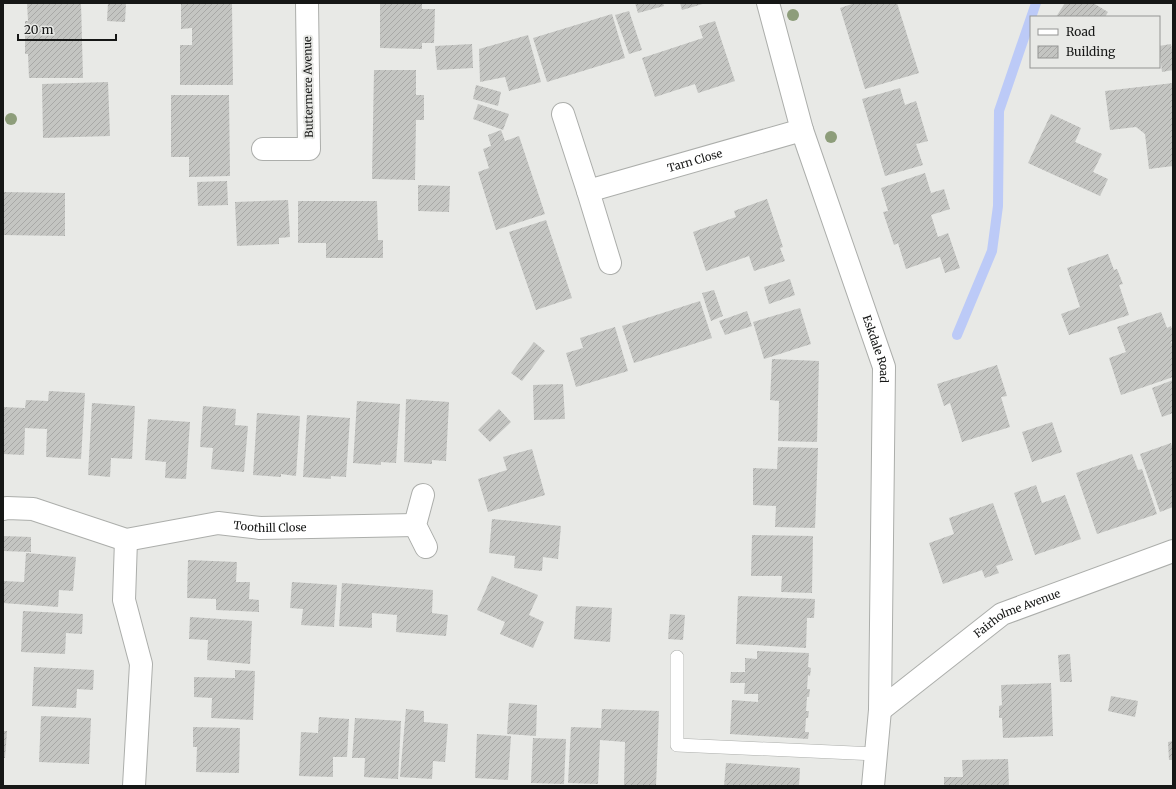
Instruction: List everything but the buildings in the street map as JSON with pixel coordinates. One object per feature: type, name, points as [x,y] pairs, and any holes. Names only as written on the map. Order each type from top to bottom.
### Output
[{"type":"street","name":"Buttermere Avenue","points":[[263,149],[309,149],[307,3]]},
{"type":"street","name":"Eskdale Road","points":[[768,3],[802,130],[884,367],[880,710],[873,786]]},
{"type":"street","points":[[564,114],[610,263]]},
{"type":"street","name":"Tarn Close","points":[[588,191],[802,130]]},
{"type":"street","points":[[423,495],[415,525],[426,547]]},
{"type":"street","name":"Toothill Close","points":[[3,509],[33,509],[126,540],[218,523],[260,528],[415,525]]},
{"type":"street","points":[[126,540],[124,600],[140,664],[134,786]]},
{"type":"street","name":"Fairholme Avenue","points":[[880,710],[1002,614],[1173,551]]},
{"type":"lane","points":[[677,657],[677,745],[876,754]]},
{"type":"waterway","points":[[1032,16],[1036,3]]},
{"type":"waterway","points":[[957,335],[992,251],[998,206],[999,111],[1030,21]]}]
